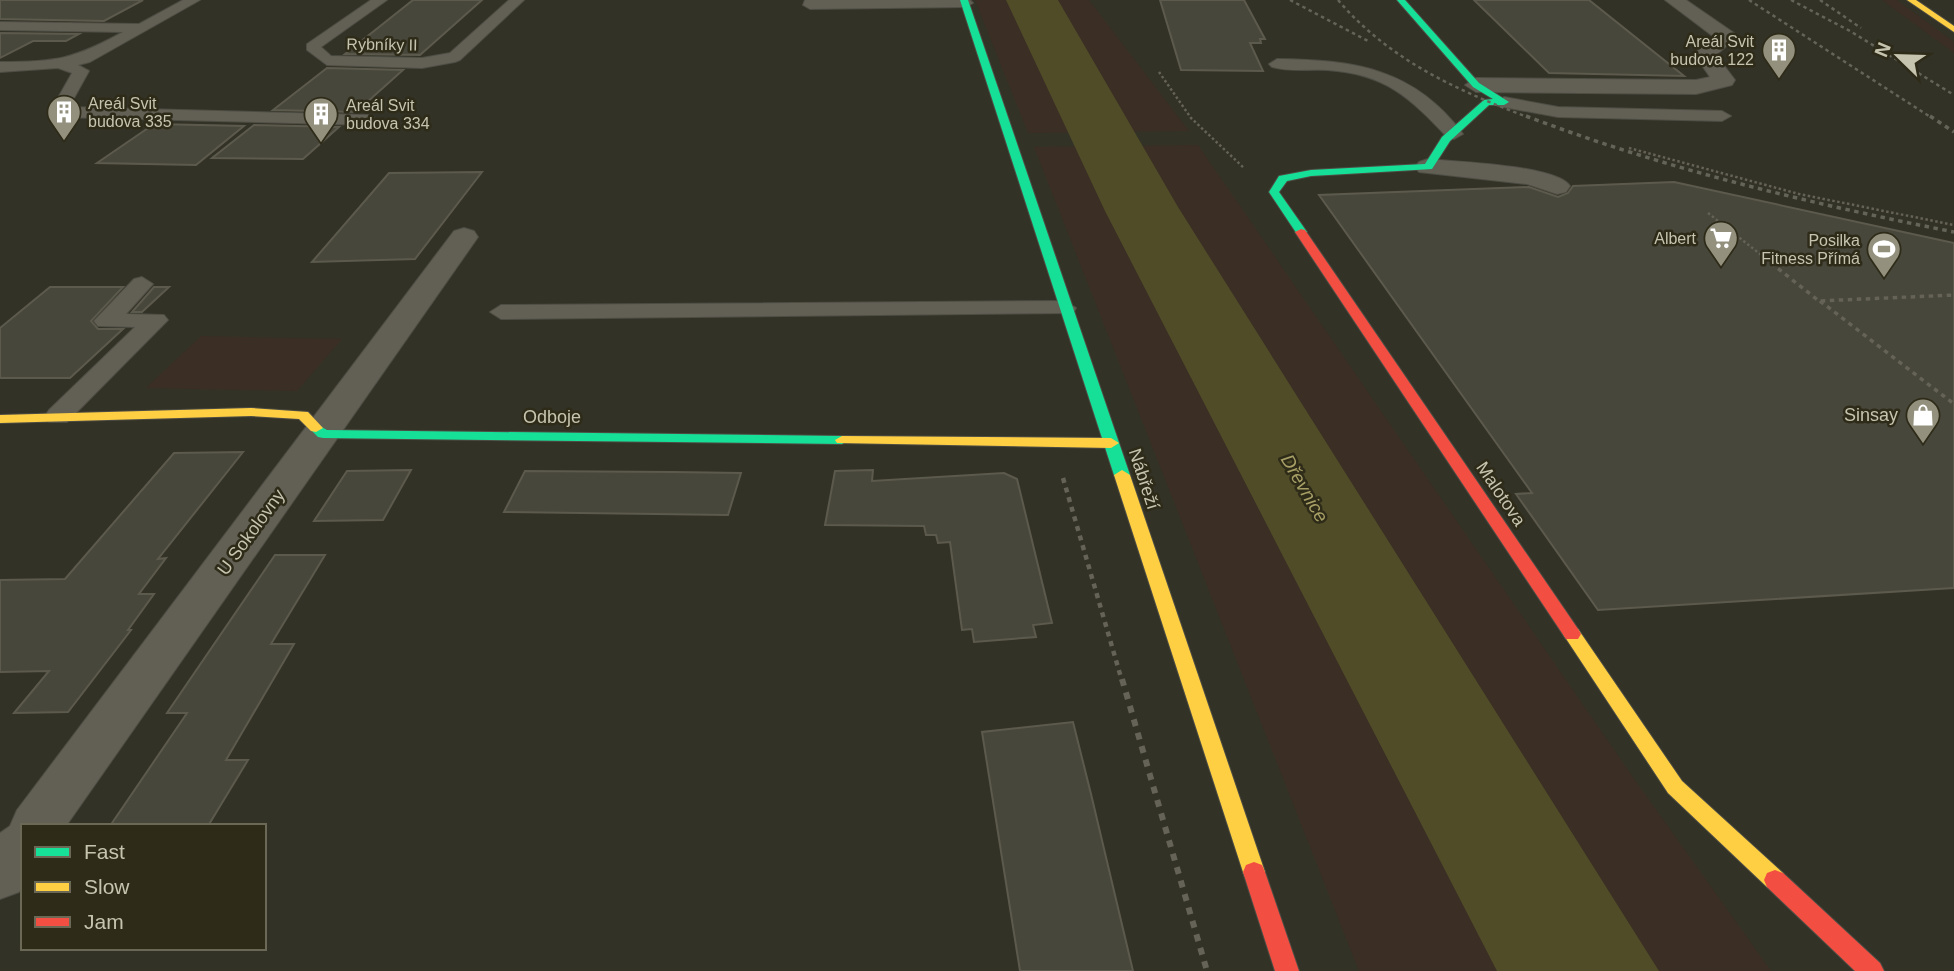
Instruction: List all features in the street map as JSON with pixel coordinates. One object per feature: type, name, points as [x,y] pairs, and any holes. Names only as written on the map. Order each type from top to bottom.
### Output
[{"type":"street","points":[[1401,0],[1476,85],[1504,102]]},
{"type":"street","points":[[1476,85],[1696,87],[1724,80],[1704,54],[1727,37],[1674,0]]},
{"type":"street","points":[[1911,0],[1954,30]]},
{"type":"street","name":"Nábřeží","points":[[965,2],[1287,971]]},
{"type":"street","points":[[1428,167],[1441,151],[1443,142],[1475,117],[1487,102],[1504,102]]},
{"type":"street","points":[[1275,192],[1283,178],[1311,173],[1428,167],[1530,177],[1558,186]]},
{"type":"street","name":"Malotova","points":[[1275,192],[1675,787],[1872,971]]},
{"type":"street","name":"U Sokolovny","points":[[37,824],[464,237]]},
{"type":"street","points":[[0,419],[251,412],[303,415],[323,434]]},
{"type":"street","name":"Odboje","points":[[323,434],[1111,443]]},
{"type":"street","points":[[0,875],[21,847]]},
{"type":"lane","points":[[0,67],[61,64],[85,59],[193,0]]},
{"type":"lane","name":"Rybníky II","points":[[380,0],[312,47],[327,61],[422,63],[455,57],[517,0]]},
{"type":"lane","points":[[812,0],[810,5],[965,2]]},
{"type":"lane","points":[[0,26],[143,28]]},
{"type":"lane","points":[[61,64],[81,71],[58,112],[368,120]]},
{"type":"lane","points":[[1277,64],[1328,64],[1387,77],[1413,92],[1454,134]]},
{"type":"lane","points":[[1504,102],[1558,112],[1722,116]]},
{"type":"lane","points":[[58,416],[156,320],[106,321],[142,284]]},
{"type":"lane","points":[[501,312],[1065,308]]},
{"type":"path","points":[[1159,72],[1192,118],[1241,166],[1275,192]]},
{"type":"path","points":[[1617,145],[1799,194],[1954,225]]},
{"type":"path","points":[[1708,213],[1954,404]]},
{"type":"path","points":[[1819,301],[1954,295]]},
{"type":"path","points":[[1052,441],[1207,971]]},
{"type":"shaded area","points":[[975,0],[1089,0],[1189,131],[1028,133]]},
{"type":"shaded area","points":[[1882,0],[1897,0],[1954,42],[1954,53]]},
{"type":"shaded area","points":[[1198,145],[1630,773],[1771,971],[1359,971],[1034,147]]},
{"type":"shaded area","points":[[201,336],[342,339],[297,391],[146,388]]},
{"type":"water","name":"Dřevnice","points":[[1006,0],[1058,0],[1178,207],[1659,971],[1497,971],[1105,211]]},
{"type":"building","points":[[0,0],[143,0],[104,21],[0,19]]},
{"type":"building","points":[[413,0],[482,0],[420,55],[345,54]]},
{"type":"building","points":[[1160,0],[1244,0],[1265,39],[1260,39],[1261,43],[1250,43],[1263,71],[1181,70]]},
{"type":"building","points":[[1474,0],[1589,0],[1684,76],[1549,73]]},
{"type":"building","points":[[0,33],[79,34],[66,41],[33,41],[0,58]]},
{"type":"building","points":[[327,68],[403,70],[356,112],[273,110]]},
{"type":"building","points":[[154,124],[244,126],[196,165],[97,163]]},
{"type":"building","points":[[254,125],[339,127],[303,159],[212,158]]},
{"type":"building","points":[[482,172],[415,259],[312,262],[389,173]]},
{"type":"building","points":[[1674,182],[1954,243],[1954,588],[1598,610],[1516,494],[1532,493],[1319,195],[1529,187],[1558,197],[1568,193],[1573,186]]},
{"type":"building","points":[[50,287],[123,287],[91,321],[98,329],[123,329],[70,378],[0,378],[0,328]]},
{"type":"building","points":[[154,287],[169,287],[142,312],[132,312]]},
{"type":"building","points":[[243,452],[158,559],[166,558],[139,594],[154,594],[128,630],[131,630],[68,712],[14,713],[49,671],[0,672],[0,580],[65,579],[174,453]]},
{"type":"building","points":[[411,470],[383,520],[314,521],[347,471]]},
{"type":"building","points":[[873,470],[872,481],[1004,473],[1017,479],[1052,623],[1033,625],[1036,637],[974,642],[972,629],[962,630],[950,542],[938,543],[936,535],[926,535],[924,526],[825,525],[835,471]]},
{"type":"building","points":[[525,471],[741,473],[728,515],[504,512]]},
{"type":"building","points":[[275,555],[325,555],[271,644],[294,644],[226,760],[248,760],[209,824],[111,824],[187,713],[167,713]]},
{"type":"building","points":[[1073,722],[1133,971],[1020,971],[982,732]]},
{"type":"railway","points":[[1290,0],[1368,41]]},
{"type":"railway","points":[[1338,0],[1379,40],[1402,57],[1451,85],[1530,118]]},
{"type":"railway","points":[[1749,0],[1932,118]]},
{"type":"railway","points":[[1791,0],[1850,31],[1954,95]]},
{"type":"railway","points":[[1820,0],[1861,28]]},
{"type":"railway","points":[[1526,116],[1631,152],[1737,183],[1954,232]]},
{"type":"railway","points":[[1930,116],[1954,132]]},
{"type":"traffic: fast","points":[[964,0],[1122,475]]},
{"type":"traffic: fast","points":[[1301,232],[1274,192],[1283,178],[1311,173],[1428,167],[1446,139],[1487,102],[1504,102],[1476,85],[1401,0]]},
{"type":"traffic: fast","points":[[316,428],[323,434],[842,440]]},
{"type":"traffic: slow","points":[[1911,0],[1954,30]]},
{"type":"traffic: slow","points":[[0,419],[251,412],[303,415],[316,428]]},
{"type":"traffic: slow","points":[[842,440],[1111,443]]},
{"type":"traffic: slow","points":[[1122,475],[1254,872]]},
{"type":"traffic: slow","points":[[1572,634],[1675,787],[1775,880]]},
{"type":"traffic: jam","points":[[1301,232],[1572,634]]},
{"type":"traffic: jam","points":[[1254,872],[1287,971]]},
{"type":"traffic: jam","points":[[1775,880],[1872,971]]},
{"type":"place","name":"Areál Svit budova 122","points":[[1779,80]]},
{"type":"place","name":"Areál Svit budova 335","points":[[64,142]]},
{"type":"place","name":"Areál Svit budova 334","points":[[321,144]]},
{"type":"place","name":"Albert","points":[[1721,268]]},
{"type":"place","name":"Posilka Fitness Přímá","points":[[1884,279]]},
{"type":"place","name":"Sinsay","points":[[1923,445]]}]
